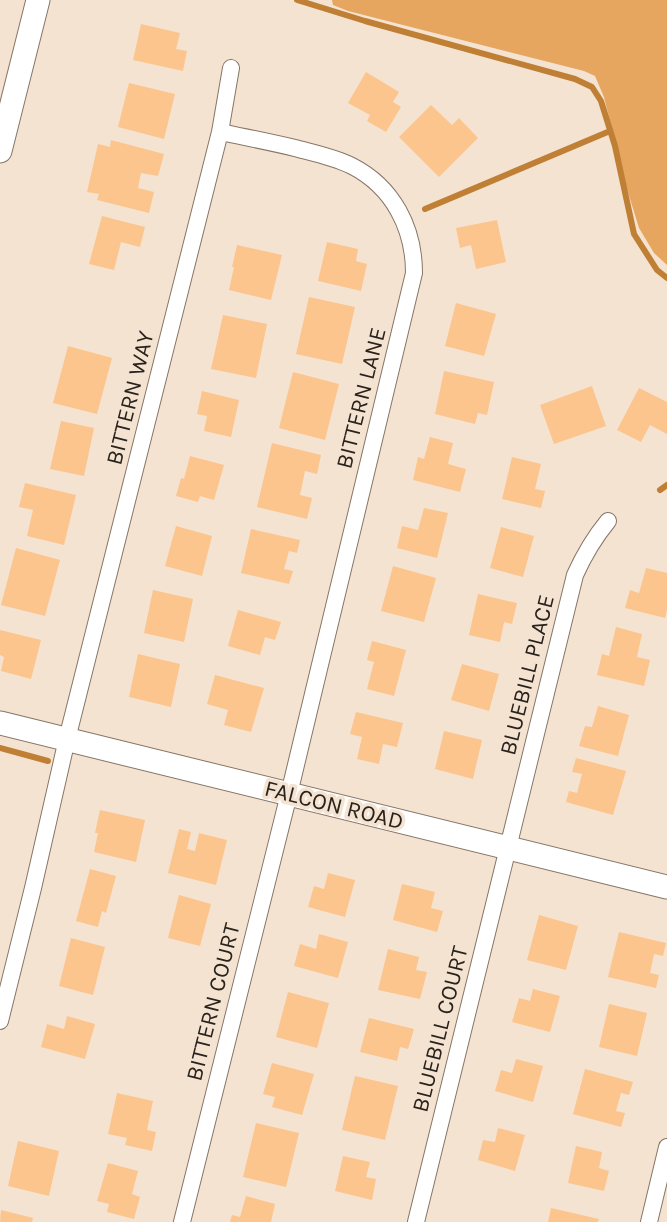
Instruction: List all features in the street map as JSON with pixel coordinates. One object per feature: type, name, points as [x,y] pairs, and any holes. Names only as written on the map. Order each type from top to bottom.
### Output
[{"type":"street","points":[[0,151],[38,0]]},
{"type":"street","name":"BITTERN WAY","points":[[67,739],[220,132],[231,68]]},
{"type":"street","name":"BITTERN LANE","points":[[220,132],[326,156],[363,172],[386,191],[399,209],[408,229],[414,258],[415,273],[289,794]]},
{"type":"street","name":"BLUEBILL PLACE","points":[[508,848],[575,575],[589,546],[608,521]]},
{"type":"street","name":"FALCON ROAD","points":[[0,723],[667,887]]},
{"type":"street","points":[[0,1021],[67,739]]},
{"type":"street","name":"BITTERN COURT","points":[[183,1222],[289,794]]},
{"type":"street","name":"BLUEBILL COURT","points":[[416,1222],[508,848]]},
{"type":"street","points":[[649,1222],[667,1147]]},
{"type":"shaded area","points":[[332,0],[667,0],[667,265],[654,253],[639,228],[604,97],[595,76],[348,11],[333,5]]},
{"type":"building","points":[[141,24],[180,33],[176,49],[187,51],[183,71],[133,60]]},
{"type":"building","points":[[366,72],[399,92],[393,102],[401,107],[386,132],[367,121],[370,115],[348,103]]},
{"type":"building","points":[[129,83],[175,94],[164,139],[118,127]]},
{"type":"building","points":[[431,105],[452,125],[459,118],[478,138],[439,177],[399,137]]},
{"type":"building","points":[[111,140],[164,154],[158,176],[141,173],[138,188],[154,192],[149,213],[97,200],[99,194],[87,192],[98,144],[110,147]]},
{"type":"building","points":[[102,216],[145,227],[140,247],[121,242],[114,270],[89,264]]},
{"type":"building","points":[[497,220],[506,262],[476,269],[471,245],[460,248],[456,228]]},
{"type":"building","points":[[327,242],[358,249],[356,261],[367,264],[361,291],[318,281]]},
{"type":"building","points":[[237,245],[282,255],[271,300],[229,290]]},
{"type":"building","points":[[309,297],[355,307],[342,364],[296,354]]},
{"type":"building","points":[[456,303],[496,314],[484,356],[445,346]]},
{"type":"building","points":[[223,315],[267,324],[256,378],[211,369]]},
{"type":"building","points":[[68,346],[112,358],[97,414],[53,403]]},
{"type":"building","points":[[444,371],[494,382],[487,415],[478,413],[475,424],[435,414]]},
{"type":"building","points":[[293,372],[339,384],[325,440],[279,428]]},
{"type":"building","points":[[592,386],[606,426],[554,444],[540,405]]},
{"type":"building","points":[[639,388],[667,402],[667,434],[650,425],[641,442],[617,430]]},
{"type":"building","points":[[202,391],[239,400],[231,437],[204,431],[207,416],[197,414]]},
{"type":"building","points":[[61,421],[94,428],[84,476],[50,469]]},
{"type":"building","points":[[430,437],[453,443],[448,464],[466,469],[460,492],[413,480],[418,457],[424,459]]},
{"type":"building","points":[[272,443],[321,455],[317,474],[305,471],[300,495],[312,498],[307,519],[257,507]]},
{"type":"building","points":[[190,456],[224,465],[214,500],[200,496],[198,502],[176,496]]},
{"type":"building","points":[[512,457],[541,464],[535,489],[545,491],[541,508],[502,499]]},
{"type":"building","points":[[25,483],[76,495],[64,545],[27,536],[33,510],[19,507]]},
{"type":"building","points":[[424,508],[448,513],[437,558],[397,548],[402,526],[418,530]]},
{"type":"building","points":[[176,526],[212,536],[202,576],[165,566]]},
{"type":"building","points":[[501,527],[534,536],[523,577],[490,568]]},
{"type":"building","points":[[251,529],[300,540],[297,553],[289,551],[284,569],[293,571],[289,584],[241,573]]},
{"type":"building","points":[[16,548],[60,560],[45,616],[1,605]]},
{"type":"building","points":[[393,566],[436,578],[424,622],[381,611]]},
{"type":"building","points":[[646,568],[667,573],[665,618],[625,608],[630,590],[639,593]]},
{"type":"building","points":[[153,590],[193,599],[184,642],[144,633]]},
{"type":"building","points":[[478,594],[517,603],[512,624],[504,622],[500,642],[469,635]]},
{"type":"building","points":[[238,610],[281,622],[275,640],[265,637],[260,655],[228,646]]},
{"type":"building","points":[[616,627],[642,634],[637,657],[650,660],[644,686],[597,675],[602,654],[609,656]]},
{"type":"building","points":[[0,630],[41,640],[31,679],[1,671],[4,657],[0,655]]},
{"type":"building","points":[[372,641],[406,650],[394,696],[367,689],[374,662],[367,660]]},
{"type":"building","points":[[138,654],[180,664],[171,707],[129,697]]},
{"type":"building","points":[[462,664],[499,674],[489,711],[451,700]]},
{"type":"building","points":[[215,675],[264,688],[251,732],[224,725],[228,710],[207,704]]},
{"type":"building","points":[[598,706],[629,715],[618,756],[579,746],[585,726],[592,727]]},
{"type":"building","points":[[356,712],[403,723],[397,747],[383,744],[379,764],[357,759],[362,737],[350,734]]},
{"type":"building","points":[[444,731],[482,740],[473,779],[435,769]]},
{"type":"building","points":[[576,758],[626,771],[613,815],[566,802],[569,791],[577,793],[582,774],[572,772]]},
{"type":"building","points":[[100,810],[145,820],[136,862],[94,852]]},
{"type":"building","points":[[179,829],[191,832],[187,849],[195,851],[199,833],[227,840],[216,885],[168,873]]},
{"type":"building","points":[[90,869],[116,876],[106,913],[102,911],[98,927],[76,921]]},
{"type":"building","points":[[328,873],[355,880],[345,917],[308,907],[314,886],[324,889]]},
{"type":"building","points":[[402,884],[435,892],[431,908],[443,911],[437,932],[393,920]]},
{"type":"building","points":[[179,895],[211,904],[200,946],[168,938]]},
{"type":"building","points":[[539,915],[578,926],[566,970],[527,960]]},
{"type":"building","points":[[619,932],[666,943],[663,956],[654,954],[650,973],[659,975],[656,988],[608,977]]},
{"type":"building","points":[[319,934],[348,942],[338,978],[294,966],[300,944],[316,949]]},
{"type":"building","points":[[71,938],[105,947],[93,995],[59,986]]},
{"type":"building","points":[[388,949],[419,957],[416,970],[427,972],[420,999],[378,990]]},
{"type":"building","points":[[533,989],[560,996],[550,1032],[512,1022],[519,998],[530,1001]]},
{"type":"building","points":[[288,992],[329,1003],[317,1048],[276,1037]]},
{"type":"building","points":[[609,1004],[647,1013],[637,1056],[599,1047]]},
{"type":"building","points":[[67,1016],[95,1024],[85,1059],[41,1047],[47,1024],[64,1029]]},
{"type":"building","points":[[369,1018],[414,1029],[408,1049],[400,1047],[397,1061],[360,1052]]},
{"type":"building","points":[[516,1059],[543,1066],[533,1102],[495,1091],[501,1070],[512,1073]]},
{"type":"building","points":[[272,1063],[314,1074],[302,1115],[272,1107],[275,1097],[263,1094]]},
{"type":"building","points":[[585,1069],[633,1082],[629,1095],[621,1093],[616,1111],[625,1113],[621,1127],[573,1114]]},
{"type":"building","points":[[355,1076],[398,1086],[385,1140],[342,1130]]},
{"type":"building","points":[[117,1093],[153,1101],[147,1130],[156,1132],[152,1151],[125,1145],[127,1138],[108,1134]]},
{"type":"building","points":[[256,1123],[299,1133],[286,1187],[243,1177]]},
{"type":"building","points":[[498,1128],[525,1135],[515,1171],[478,1160],[483,1140],[495,1142]]},
{"type":"building","points":[[18,1141],[59,1151],[49,1196],[8,1186]]},
{"type":"building","points":[[576,1146],[602,1152],[599,1168],[609,1171],[604,1191],[568,1183]]},
{"type":"building","points":[[343,1156],[370,1162],[366,1177],[376,1179],[372,1200],[335,1191]]},
{"type":"building","points":[[108,1163],[138,1171],[132,1194],[140,1197],[134,1219],[107,1212],[109,1204],[97,1201]]},
{"type":"building","points":[[246,1196],[275,1204],[271,1222],[230,1222],[232,1215],[240,1217]]},
{"type":"building","points":[[551,1208],[599,1219],[598,1222],[548,1222]]},
{"type":"building","points":[[1,1210],[33,1218],[32,1222],[0,1222]]},
{"type":"waterway","points":[[297,0],[575,79],[592,87],[601,101],[615,146],[634,234],[657,270],[667,278]]},
{"type":"waterway","points":[[425,209],[610,131]]},
{"type":"waterway","points":[[660,490],[667,485]]},
{"type":"waterway","points":[[0,748],[48,761]]}]
